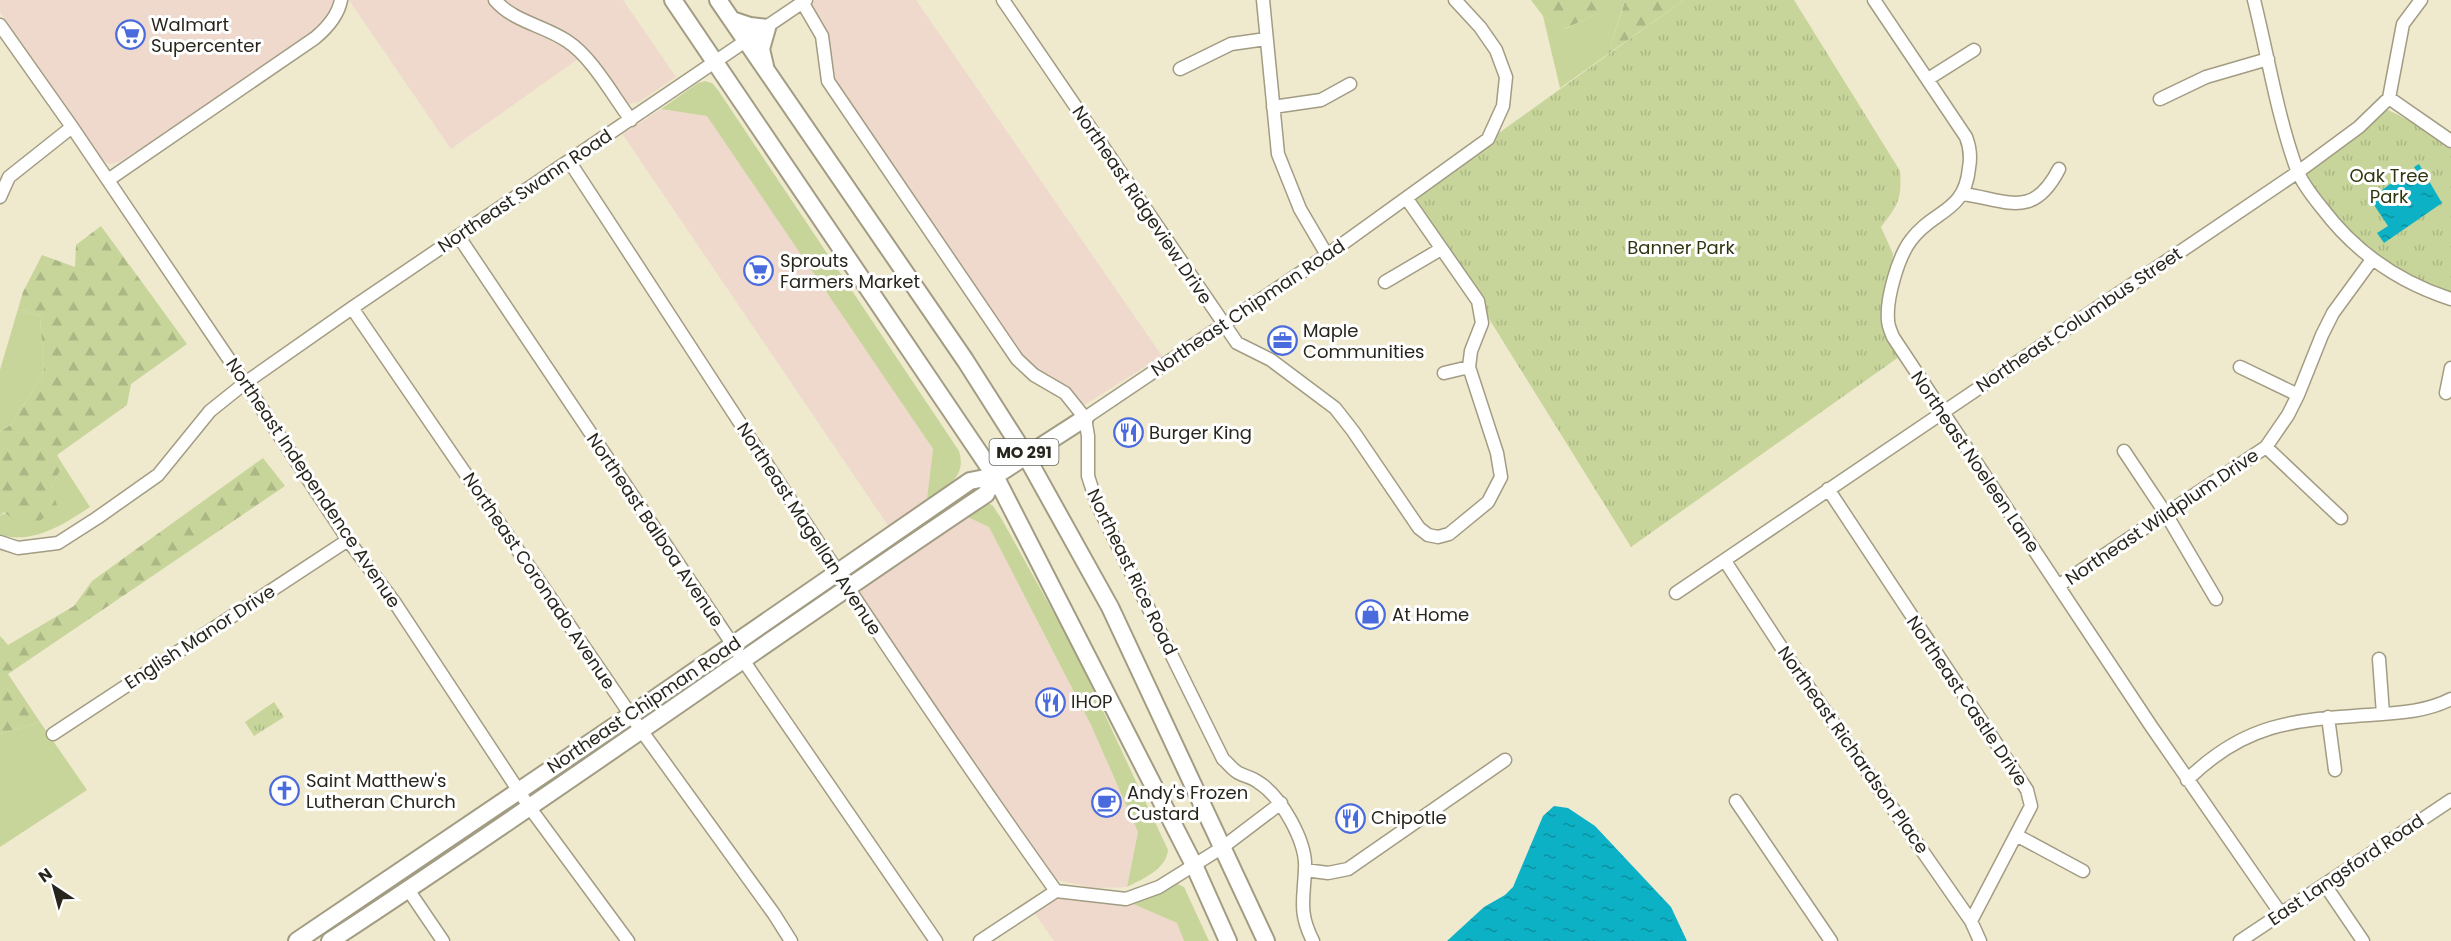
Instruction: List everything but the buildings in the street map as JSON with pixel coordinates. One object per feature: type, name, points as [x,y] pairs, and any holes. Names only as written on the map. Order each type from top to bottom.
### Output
[{"type":"main road","name":"MO 291","points":[[673,0],[995,476],[1194,865],[1228,941]]},
{"type":"main road","name":"MO 291","points":[[718,0],[965,360],[1026,456],[1110,608],[1266,941]]},
{"type":"main road","points":[[732,20],[750,26],[767,28],[761,49],[766,70]]},
{"type":"main road","name":"Northeast Chipman Road","points":[[297,941],[631,715],[970,481],[995,476],[1085,418]]},
{"type":"main road","name":"Northeast Chipman Road","points":[[330,941],[530,808],[847,587],[986,494],[995,476]]},
{"type":"main road","points":[[903,528],[914,542]]},
{"type":"main road","points":[[320,941],[399,883],[396,874]]},
{"type":"street","points":[[108,180],[315,38],[332,21],[340,8],[341,0]]},
{"type":"street","points":[[495,0],[509,13],[557,35],[581,52],[631,120]]},
{"type":"street","name":"Northeast Ridgeview Drive","points":[[1003,0],[1237,343],[1271,360],[1335,408],[1419,528],[1428,535],[1438,537],[1449,534],[1477,513],[1488,502],[1501,477],[1497,453],[1469,367]]},
{"type":"street","points":[[1263,0],[1278,154],[1300,209],[1327,255]]},
{"type":"street","name":"Northeast Chipman Road","points":[[1085,418],[1327,255],[1488,139],[1503,106],[1506,77],[1496,50],[1480,27],[1455,0]]},
{"type":"street","points":[[1874,0],[1970,146],[1968,184],[1963,194],[2006,204],[2027,202],[2045,192],[2059,169]]},
{"type":"street","points":[[2254,0],[2284,127],[2298,172],[2339,231],[2371,261],[2400,279],[2451,299]]},
{"type":"street","points":[[2421,0],[2403,24],[2389,98],[2451,141]]},
{"type":"street","points":[[803,1],[822,36],[828,81],[1017,359],[1034,375],[1065,393],[1085,418]]},
{"type":"street","name":"Northeast Swann Road","points":[[0,542],[18,548],[58,543],[97,518],[158,475],[210,411],[246,383],[352,308],[747,42],[803,1]]},
{"type":"street","name":"Northeast Independence Avenue","points":[[0,26],[72,127],[246,383],[348,540],[395,603],[530,808],[628,941]]},
{"type":"street","points":[[1180,69],[1231,44],[1266,39]]},
{"type":"street","points":[[1928,79],[1974,50]]},
{"type":"street","points":[[2160,99],[2206,77],[2268,59]]},
{"type":"street","points":[[1273,107],[1321,100],[1350,84]]},
{"type":"street","name":"Northeast Columbus Street","points":[[1676,594],[2298,172],[2359,127],[2389,98]]},
{"type":"street","points":[[0,197],[9,177],[72,127]]},
{"type":"street","name":"Northeast Magellan Avenue","points":[[569,161],[959,756],[1056,891]]},
{"type":"street","name":"Northeast Noeleen Lane","points":[[1963,194],[1911,239],[1902,256],[1888,306],[1888,321],[1893,338],[2187,780],[2281,914]]},
{"type":"street","points":[[1407,199],[1478,301],[1482,322],[1471,351],[1469,367],[1444,373]]},
{"type":"street","name":"Northeast Balboa Avenue","points":[[459,237],[743,660],[936,941]]},
{"type":"street","points":[[1385,282],[1441,249]]},
{"type":"street","name":"Northeast Wildplum Drive","points":[[2058,586],[2266,447],[2288,415],[2298,395],[2322,334],[2333,313],[2371,261]]},
{"type":"street","name":"Northeast Coronado Avenue","points":[[352,308],[641,730],[791,941]]},
{"type":"street","points":[[2240,366],[2298,395]]},
{"type":"street","points":[[2446,393],[2451,368]]},
{"type":"street","name":"Northeast Rice Road","points":[[1085,418],[1088,436],[1088,476],[1097,504],[1223,759],[1238,773],[1258,782],[1281,803],[1294,829],[1305,870],[1301,899],[1305,926],[1313,941]]},
{"type":"street","points":[[2266,447],[2341,518]]},
{"type":"street","points":[[2124,451],[2166,514],[2216,599]]},
{"type":"street","name":"Northeast Castle Drive","points":[[1828,489],[2027,790],[2031,806],[1971,921]]},
{"type":"street","name":"English Manor Drive","points":[[53,734],[348,540]]},
{"type":"street","name":"Northeast Richardson Place","points":[[1725,561],[1795,668],[1971,921],[1980,941]]},
{"type":"street","points":[[2379,659],[2383,714]]},
{"type":"street","points":[[2187,780],[2231,745],[2275,725],[2328,717],[2412,711],[2451,699]]},
{"type":"street","points":[[2328,717],[2335,770]]},
{"type":"street","points":[[1305,870],[1328,873],[1348,868],[1505,760]]},
{"type":"street","name":"East Langsford Road","points":[[2240,941],[2451,800]]},
{"type":"street","points":[[1736,801],[1831,941]]},
{"type":"street","points":[[980,941],[1056,891],[1126,899],[1159,886],[1223,847],[1281,803]]},
{"type":"street","points":[[2016,835],[2083,872]]},
{"type":"street","points":[[2325,885],[2363,941]]},
{"type":"street","points":[[407,888],[443,941]]},
{"type":"shaded area","points":[[0,0],[334,0],[327,17],[315,31],[187,120],[119,162],[109,164],[101,159],[0,12]]},
{"type":"shaded area","points":[[349,0],[491,0],[509,21],[563,46],[578,59],[451,149]]},
{"type":"shaded area","points":[[505,0],[623,0],[676,77],[639,102],[628,104],[579,42],[571,36],[523,16]]},
{"type":"shaded area","points":[[815,0],[916,0],[1162,356],[1082,405],[1025,364],[832,79],[822,27],[812,6]]},
{"type":"shaded area","points":[[661,109],[707,115],[933,449],[927,499],[889,527],[619,129],[629,130]]},
{"type":"shaded area","points":[[959,513],[989,527],[1091,725],[1138,832],[1127,887],[1095,888],[1053,879],[855,593],[857,580]]},
{"type":"shaded area","points":[[1060,895],[1124,900],[1177,923],[1184,941],[1054,941],[1029,905]]},
{"type":"green space","points":[[1531,0],[1684,0],[1608,54],[1625,1],[1564,29],[1543,16]]},
{"type":"green space","points":[[1625,0],[1608,54],[1560,88],[1543,16],[1565,29]]},
{"type":"green space","name":"Banner Park","points":[[1684,0],[1794,0],[1900,171],[1898,201],[1881,227],[1893,254],[1888,306],[1903,354],[1631,547],[1478,301],[1407,199]]},
{"type":"green space","points":[[705,81],[712,83],[718,90],[959,451],[960,468],[954,480],[927,499],[933,449],[707,116],[661,109],[698,83]]},
{"type":"green space","name":"Oak Tree Park","points":[[2384,108],[2416,124],[2451,149],[2451,295],[2413,282],[2353,240],[2308,181],[2306,172]]},
{"type":"green space","points":[[101,226],[187,344],[131,384],[127,405],[57,455],[63,465],[51,488],[57,505],[40,521],[16,521],[4,512],[0,516],[0,432],[12,424],[44,372],[40,316],[18,309],[23,292],[42,255],[75,267],[76,245]]},
{"type":"green space","points":[[18,309],[40,316],[44,372],[12,424],[0,432],[0,370]]},
{"type":"green space","points":[[263,458],[285,486],[8,674],[40,722],[0,734],[0,636],[8,645],[74,606],[92,581]]},
{"type":"green space","points":[[63,465],[90,507],[58,526],[36,535],[13,537],[0,535],[0,516],[51,488]]},
{"type":"green space","points":[[986,501],[993,506],[1001,518],[1076,653],[1168,850],[1163,863],[1158,868],[1127,887],[1138,832],[1091,725],[989,527],[959,513]]},
{"type":"green space","points":[[274,702],[284,717],[254,736],[245,722]]},
{"type":"green space","points":[[40,722],[87,790],[0,847],[0,734]]},
{"type":"green space","points":[[1178,884],[1184,887],[1209,941],[1184,941],[1177,923],[1131,903]]},
{"type":"water","points":[[2419,164],[2442,203],[2384,243],[2377,233],[2388,226],[2370,199],[2401,176],[2405,181],[2418,173],[2414,167]]},
{"type":"water","points":[[1554,806],[1568,808],[1595,826],[1671,907],[1687,941],[1447,941],[1484,907],[1505,895],[1513,887],[1543,816]]},
{"type":"place","name":"Walmart Supercenter","points":[[130,35]]},
{"type":"place","name":"Sprouts Farmers Market","points":[[759,271]]},
{"type":"place","name":"Maple Communities","points":[[1282,341]]},
{"type":"place","name":"Burger King","points":[[1128,433]]},
{"type":"place","name":"At Home","points":[[1371,615]]},
{"type":"place","name":"IHOP","points":[[1050,702]]},
{"type":"place","name":"Saint Matthew's Lutheran Church","points":[[285,791]]},
{"type":"place","name":"Andy's Frozen Custard","points":[[1106,803]]},
{"type":"place","name":"Chipotle","points":[[1350,818]]}]
